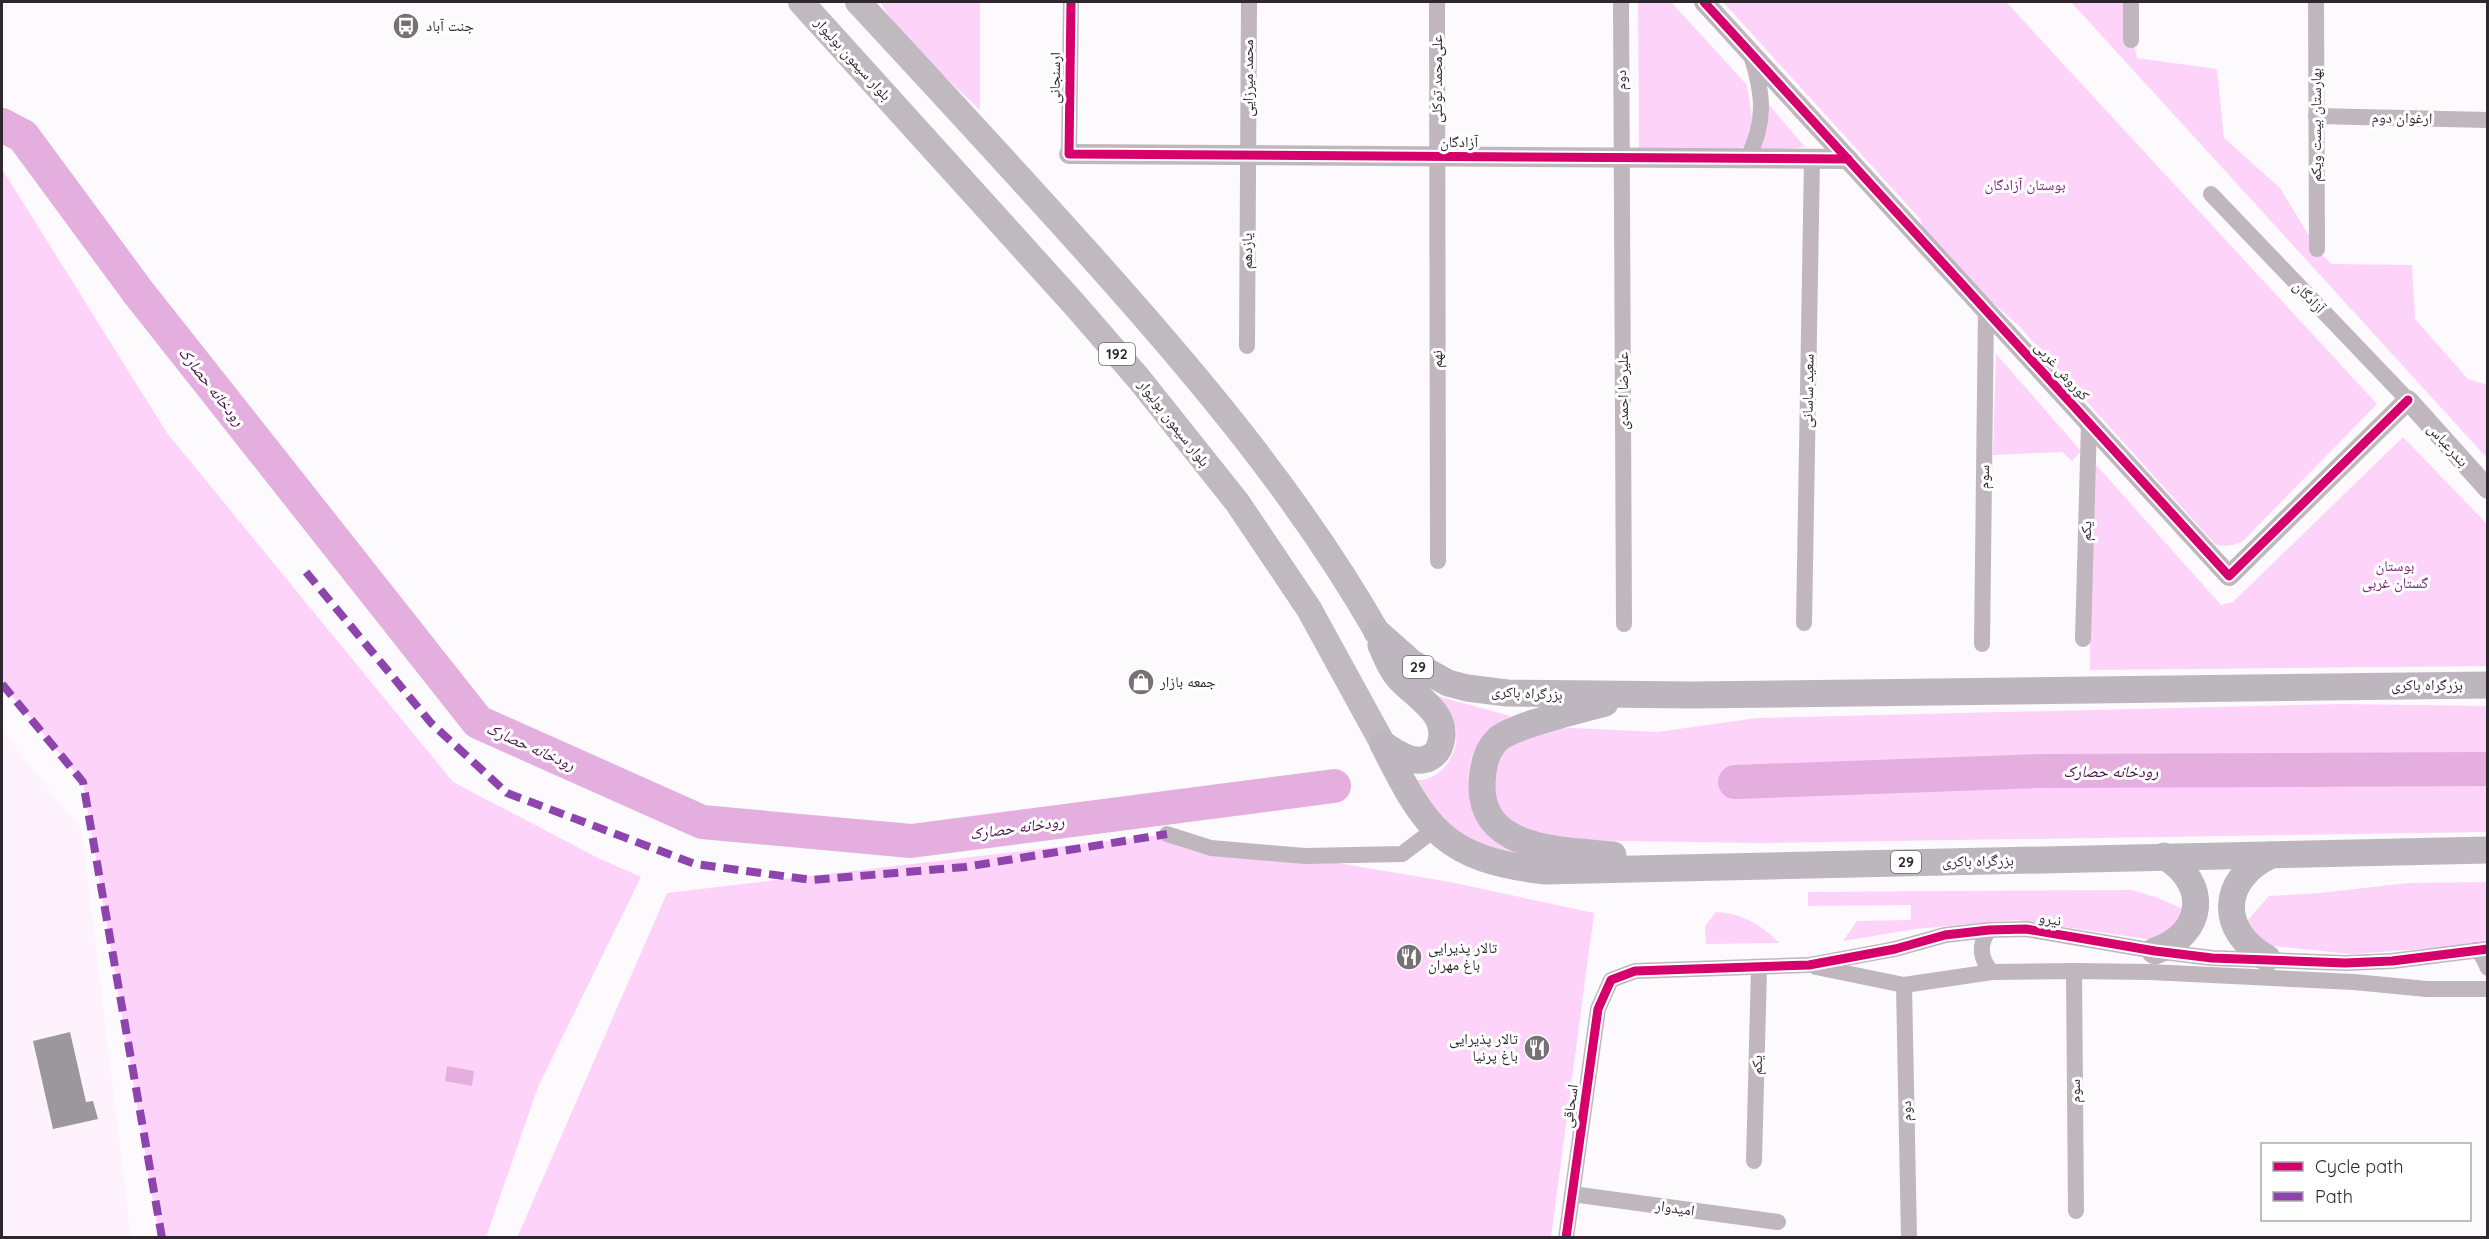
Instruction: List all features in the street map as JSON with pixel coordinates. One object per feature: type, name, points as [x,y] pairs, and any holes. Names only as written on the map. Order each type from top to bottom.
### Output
[{"type":"highway","points":[[1377,633],[1388,662],[1398,677],[1434,710],[1441,738],[1438,750],[1431,758],[1418,760],[1396,753],[1383,744]]},
{"type":"highway","name":"بزرگراه باکری","points":[[1377,633],[1420,669],[1448,683],[1467,688],[1554,695],[2487,685]]},
{"type":"highway","points":[[1633,695],[1525,726],[1497,741],[1488,754],[1482,774],[1482,792],[1488,812],[1506,834],[1521,843],[1713,867]]},
{"type":"highway","name":"بزرگراه باکری","points":[[1383,744],[1409,796],[1422,816],[1435,829],[1472,855],[1512,867],[1545,871],[2487,850]]},
{"type":"highway","points":[[2267,958],[2252,950],[2240,938],[2233,922],[2231,905],[2235,889],[2243,874],[2256,862],[2271,855]]},
{"type":"highway","points":[[2155,951],[2170,946],[2183,936],[2192,923],[2196,907],[2195,891],[2188,876],[2178,864],[2164,856]]},
{"type":"main road","name":"بلوار سیمون بولیوار","points":[[801,2],[1076,305],[1139,379],[1237,502],[1309,609],[1383,744]]},
{"type":"main road","points":[[858,2],[1179,354],[1326,549],[1377,633]]},
{"type":"street","name":"ارسنجانی","points":[[1069,154],[1071,2]]},
{"type":"street","name":"محمد میرزایی","points":[[1248,155],[1249,2]]},
{"type":"street","name":"علی‌محمد توکلی","points":[[1437,2],[1437,157]]},
{"type":"street","name":"دوم","points":[[1621,2],[1621,158]]},
{"type":"street","name":"کوروش غربی","points":[[1704,2],[2229,576],[2408,400]]},
{"type":"street","points":[[2131,2],[2131,40]]},
{"type":"street","name":"بهارستان بیست ویکم","points":[[2316,2],[2317,249]]},
{"type":"street","points":[[1747,159],[1760,126],[1762,106],[1759,81],[1749,51]]},
{"type":"street","name":"ارغوان دوم","points":[[2316,116],[2487,120]]},
{"type":"street","name":"آزادگان","points":[[1069,154],[1848,159]]},
{"type":"street","name":"یازدهم","points":[[1247,346],[1248,155]]},
{"type":"street","name":"نهم","points":[[1437,157],[1438,561]]},
{"type":"street","name":"علیرضا احمدی","points":[[1621,158],[1624,624]]},
{"type":"street","name":"سعید ساسانی","points":[[1804,623],[1812,159]]},
{"type":"street","name":"آزادگان","points":[[2211,194],[2408,400]]},
{"type":"street","name":"سوم","points":[[1982,644],[1986,310]]},
{"type":"street","name":"بندرعباس","points":[[2408,400],[2487,489]]},
{"type":"street","name":"یکم","points":[[2083,639],[2089,423]]},
{"type":"street","points":[[1167,834],[1211,848],[1305,856],[1402,854],[1435,829]]},
{"type":"street","points":[[1989,930],[1983,938],[1982,957],[1992,972]]},
{"type":"street","name":"نیرو","points":[[1611,980],[1635,970],[1809,965],[1895,949],[1945,935],[1989,930],[2026,930],[2212,958],[2267,958],[2345,963],[2392,961],[2481,949]]},
{"type":"street","points":[[2481,949],[2487,969],[2483,989]]},
{"type":"street","name":"نیرو","points":[[1809,965],[1904,985],[1992,972],[2074,970],[2354,982],[2427,989],[2483,989]]},
{"type":"street","name":"یکم","points":[[1754,1161],[1759,968]]},
{"type":"street","name":"سوم","points":[[2074,970],[2076,1211]]},
{"type":"street","name":"اسحاقی","points":[[1566,1238],[1598,1009],[1611,980]]},
{"type":"street","name":"دوم","points":[[1904,985],[1909,1238]]},
{"type":"street","name":"امیدوار","points":[[1572,1194],[1778,1222]]},
{"type":"shaded area","points":[[2,730],[82,831],[131,1237],[2,1237]]},
{"type":"shaded area","points":[[447,1066],[474,1071],[472,1086],[445,1081]]},
{"type":"green space","points":[[880,2],[980,2],[980,110],[913,45]]},
{"type":"green space","points":[[1638,2],[1671,2],[1747,85],[1752,119],[1750,144],[1732,151],[1639,149]]},
{"type":"green space","name":"بوستان آزادگان","points":[[1723,2],[2006,2],[2377,404],[2242,542],[2225,546],[2215,544],[2017,324],[1924,242],[1921,220]]},
{"type":"green space","points":[[2071,2],[2126,2],[2137,58],[2217,69],[2224,138],[2280,188],[2317,249],[2331,264],[2412,265],[2415,319],[2468,379],[2487,385],[2487,458]]},
{"type":"green space","points":[[1765,100],[1805,147],[1757,151]]},
{"type":"green space","points":[[2,171],[167,433],[453,782],[596,857],[641,877],[538,1087],[486,1237],[159,1237],[83,782],[2,684]]},
{"type":"green space","points":[[1996,354],[2081,451],[2072,461],[2062,452],[1993,455]]},
{"type":"green space","name":"بوستان گستان غربی","points":[[2403,437],[2487,524],[2487,666],[2090,670],[2090,458],[2221,605],[2233,602]]},
{"type":"green space","points":[[1434,695],[1510,716],[1479,743],[1469,766],[1468,777],[1473,809],[1482,827],[1518,855],[1473,842],[1436,815],[1410,779],[1430,778],[1438,773],[1451,758],[1454,749],[1455,725],[1448,711]]},
{"type":"green space","points":[[2342,704],[2487,706],[2487,832],[1760,843],[1561,840],[1524,839],[1496,815],[1492,757],[1503,743],[1552,727],[1657,732],[1757,718]]},
{"type":"green space","points":[[1167,834],[1450,882],[1594,913],[1551,1237],[517,1238],[667,893]]},
{"type":"green space","points":[[2487,882],[2487,944],[2352,954],[2263,945],[2247,921],[2269,896],[2408,883]]},
{"type":"green space","points":[[2132,890],[2183,909],[2175,927],[2153,940],[2016,920],[1915,929],[1843,941],[1857,921],[1911,920],[1911,905],[1808,906],[1808,892]]},
{"type":"green space","points":[[1716,912],[1750,921],[1779,943],[1706,944],[1705,926]]},
{"type":"building","points":[[70,1032],[86,1102],[93,1101],[98,1119],[53,1129],[33,1041]]},
{"type":"waterway","name":"رودخانه حصارک","points":[[2,125],[23,136],[138,292],[478,722],[702,822],[911,841],[1334,786]]},
{"type":"waterway","name":"رودخانه حصارک","points":[[1735,782],[2039,771],[2488,769]]},
{"type":"marked path","points":[[306,572],[431,723],[507,793],[695,864],[812,880],[965,867],[1167,834]]},
{"type":"marked path","points":[[2,684],[83,782],[162,1238]]},
{"type":"cycle path","points":[[1071,2],[1069,154],[1848,159]]},
{"type":"cycle path","points":[[1704,2],[2229,576],[2408,400]]},
{"type":"cycle path","points":[[1566,1238],[1598,1009],[1611,980],[1635,971],[1809,965],[1895,949],[1945,935],[2026,929],[2155,951],[2212,958],[2345,963],[2392,961],[2488,949]]},
{"type":"place","name":"جنت آباد","points":[[406,26]]},
{"type":"place","name":"جمعه بازار","points":[[1141,682]]},
{"type":"place","name":"تالار پذیرایی باغ مهران","points":[[1409,957]]},
{"type":"place","name":"تالار پذیرایی باغ پرنیا","points":[[1537,1048]]}]
